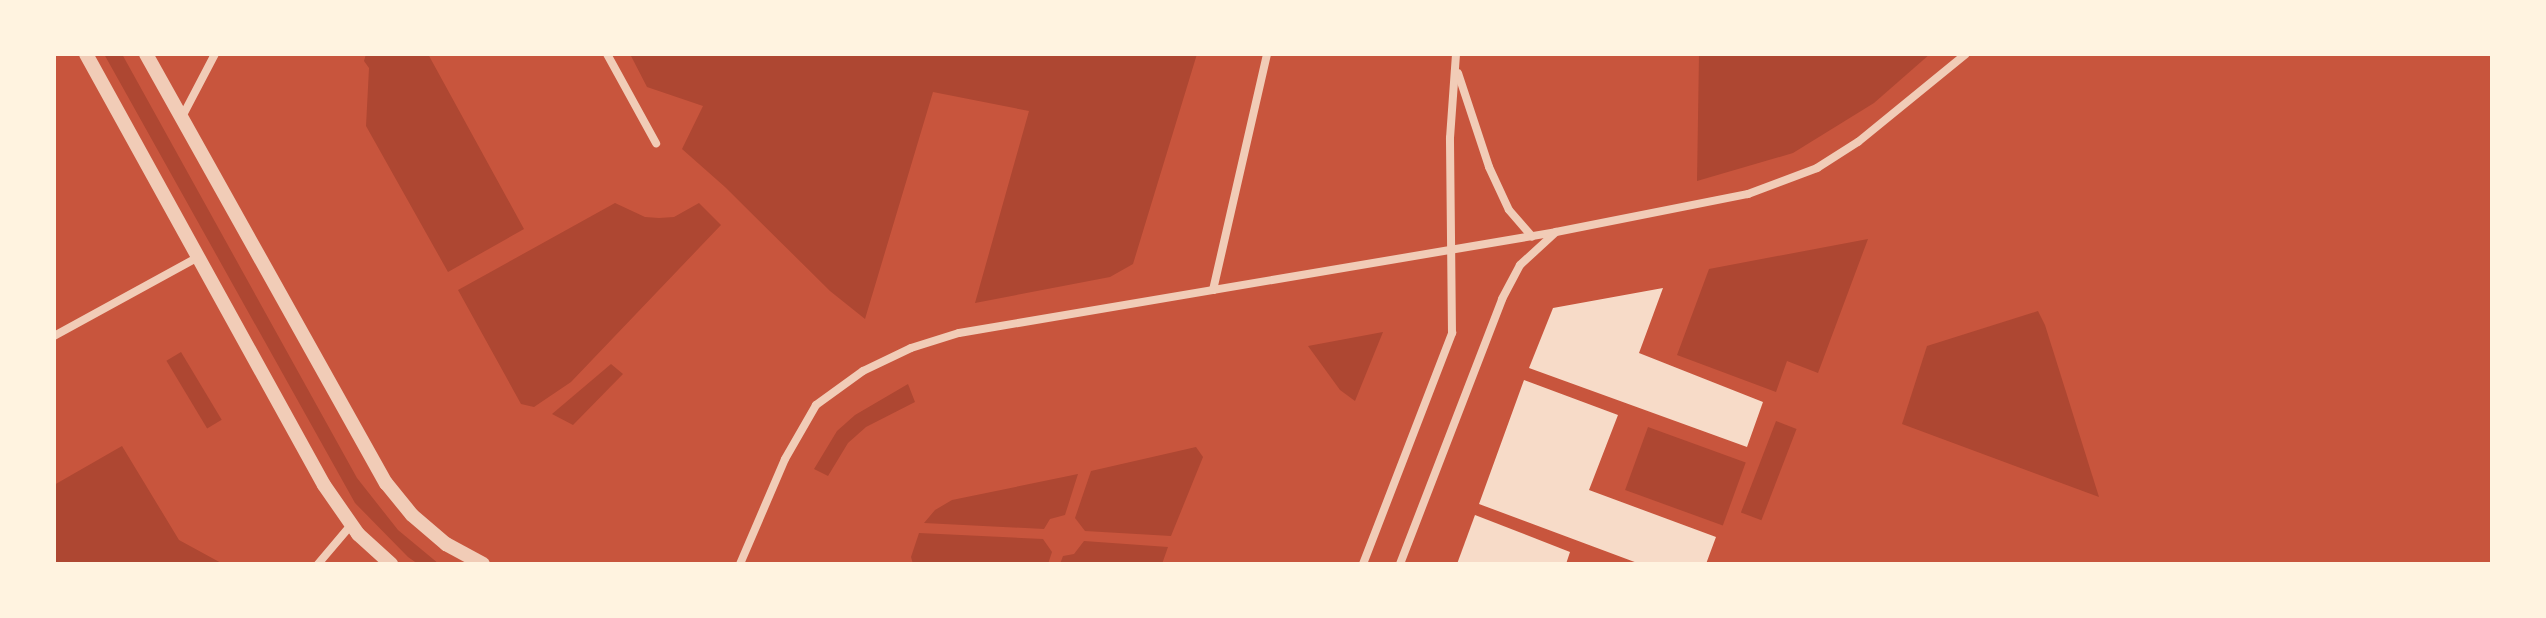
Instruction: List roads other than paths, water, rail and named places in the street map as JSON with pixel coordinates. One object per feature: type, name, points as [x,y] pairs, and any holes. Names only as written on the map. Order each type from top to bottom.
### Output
[{"type":"street","points":[[86,54],[324,485],[351,525],[391,564]]},
{"type":"street","points":[[146,54],[386,483],[412,515],[446,544],[483,564]]},
{"type":"street","points":[[182,117],[215,54]]},
{"type":"street","points":[[607,54],[656,143]]},
{"type":"street","points":[[1213,290],[1267,54]]},
{"type":"street","points":[[1363,564],[1452,333],[1450,138],[1456,54]]},
{"type":"street","points":[[740,564],[785,459],[816,405],[863,371],[911,348],[959,333],[1556,232],[1748,194],[1817,168],[1858,142],[1966,54]]},
{"type":"street","points":[[1456,65],[1467,110],[1489,167],[1509,210],[1532,236]]},
{"type":"street","points":[[1400,564],[1502,299],[1520,265],[1556,232]]},
{"type":"street","points":[[54,336],[198,257]]},
{"type":"street","points":[[318,564],[351,525]]}]
